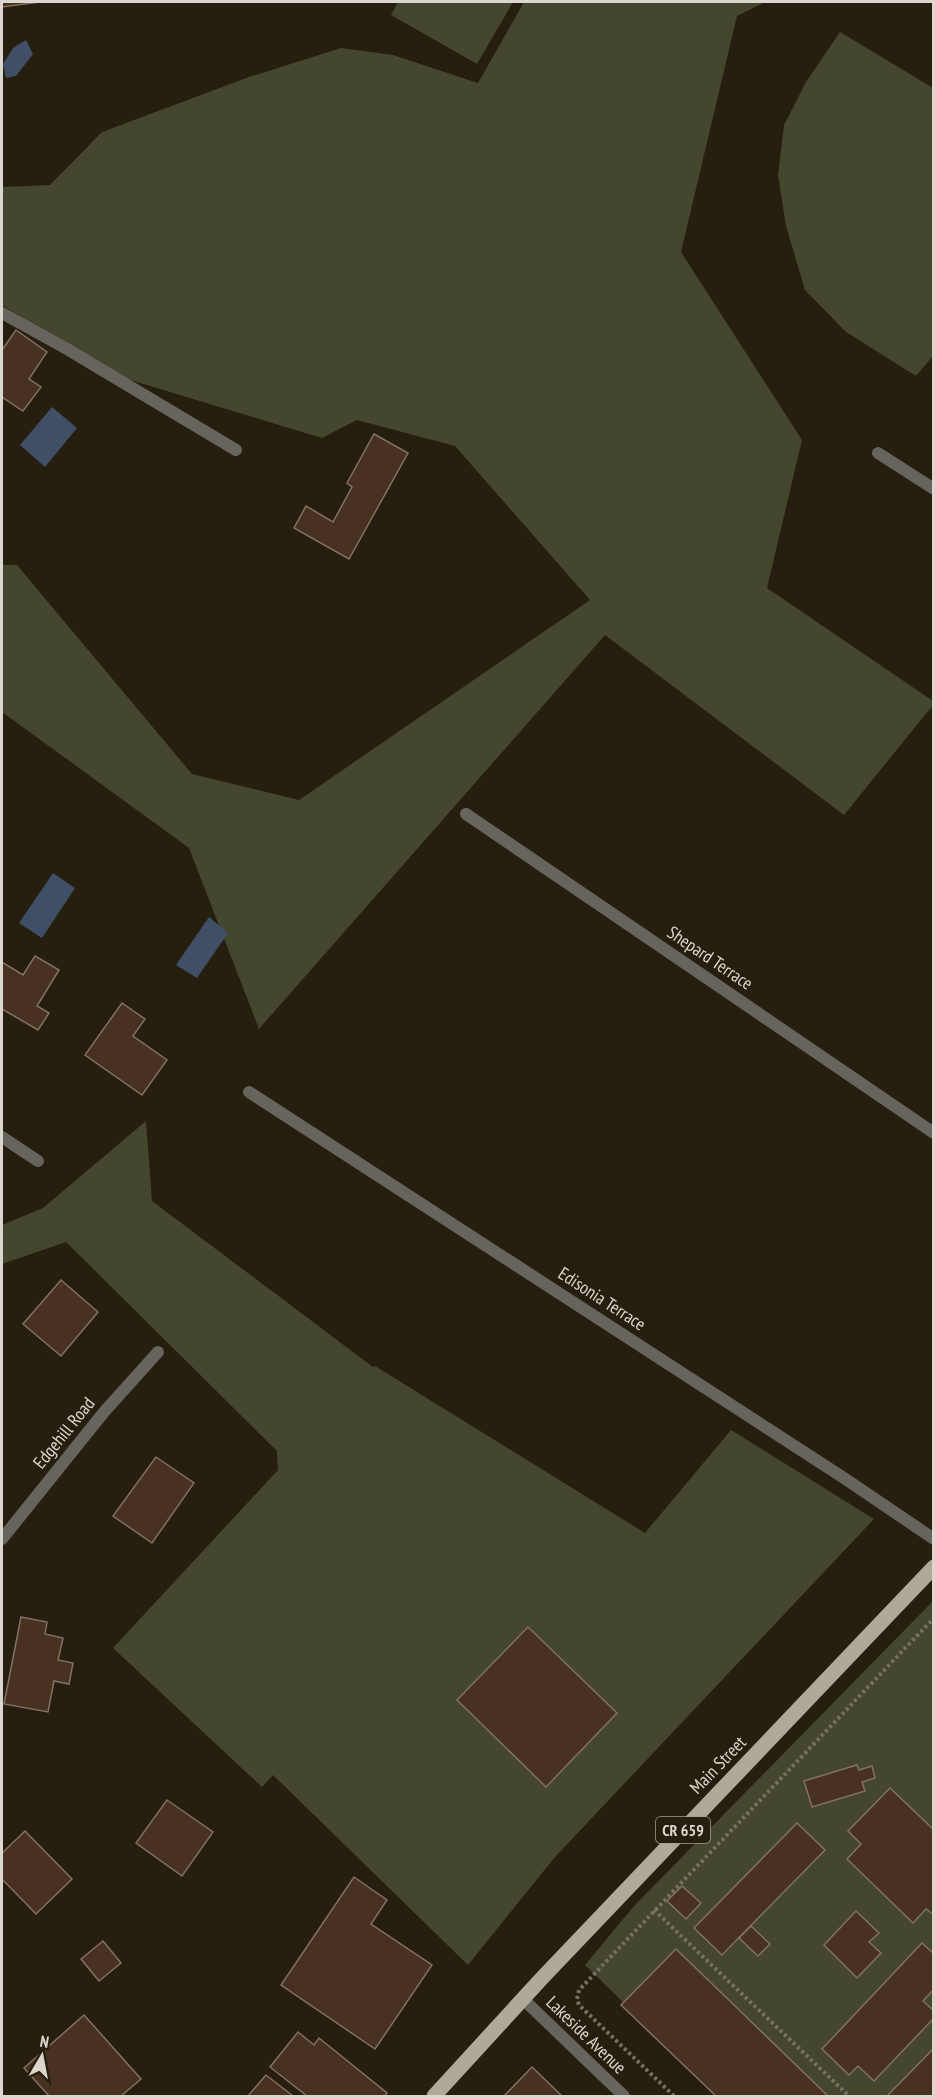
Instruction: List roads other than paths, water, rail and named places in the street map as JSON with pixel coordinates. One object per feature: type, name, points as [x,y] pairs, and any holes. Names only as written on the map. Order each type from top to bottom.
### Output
[{"type":"main road","name":"Main Street","points":[[434,2097],[523,1999],[933,1567]]},
{"type":"street","points":[[2,313],[236,450]]},
{"type":"street","points":[[878,453],[933,489]]},
{"type":"street","name":"Shepard Terrace","points":[[466,814],[933,1133]]},
{"type":"street","name":"Edisonia Terrace","points":[[249,1092],[844,1478],[933,1539]]},
{"type":"street","points":[[2,1137],[38,1161]]},
{"type":"street","name":"Edgehill Road","points":[[2,1539],[105,1412],[158,1352]]},
{"type":"street","name":"Lakeside Avenue","points":[[523,1999],[624,2097]]},
{"type":"water","points":[[26,40],[33,54],[16,76],[6,78],[3,64],[13,48]]},
{"type":"water","points":[[52,407],[77,428],[45,467],[20,445]]},
{"type":"water","points":[[53,873],[75,888],[42,938],[19,923]]},
{"type":"water","points":[[209,917],[228,933],[197,978],[176,965]]}]
